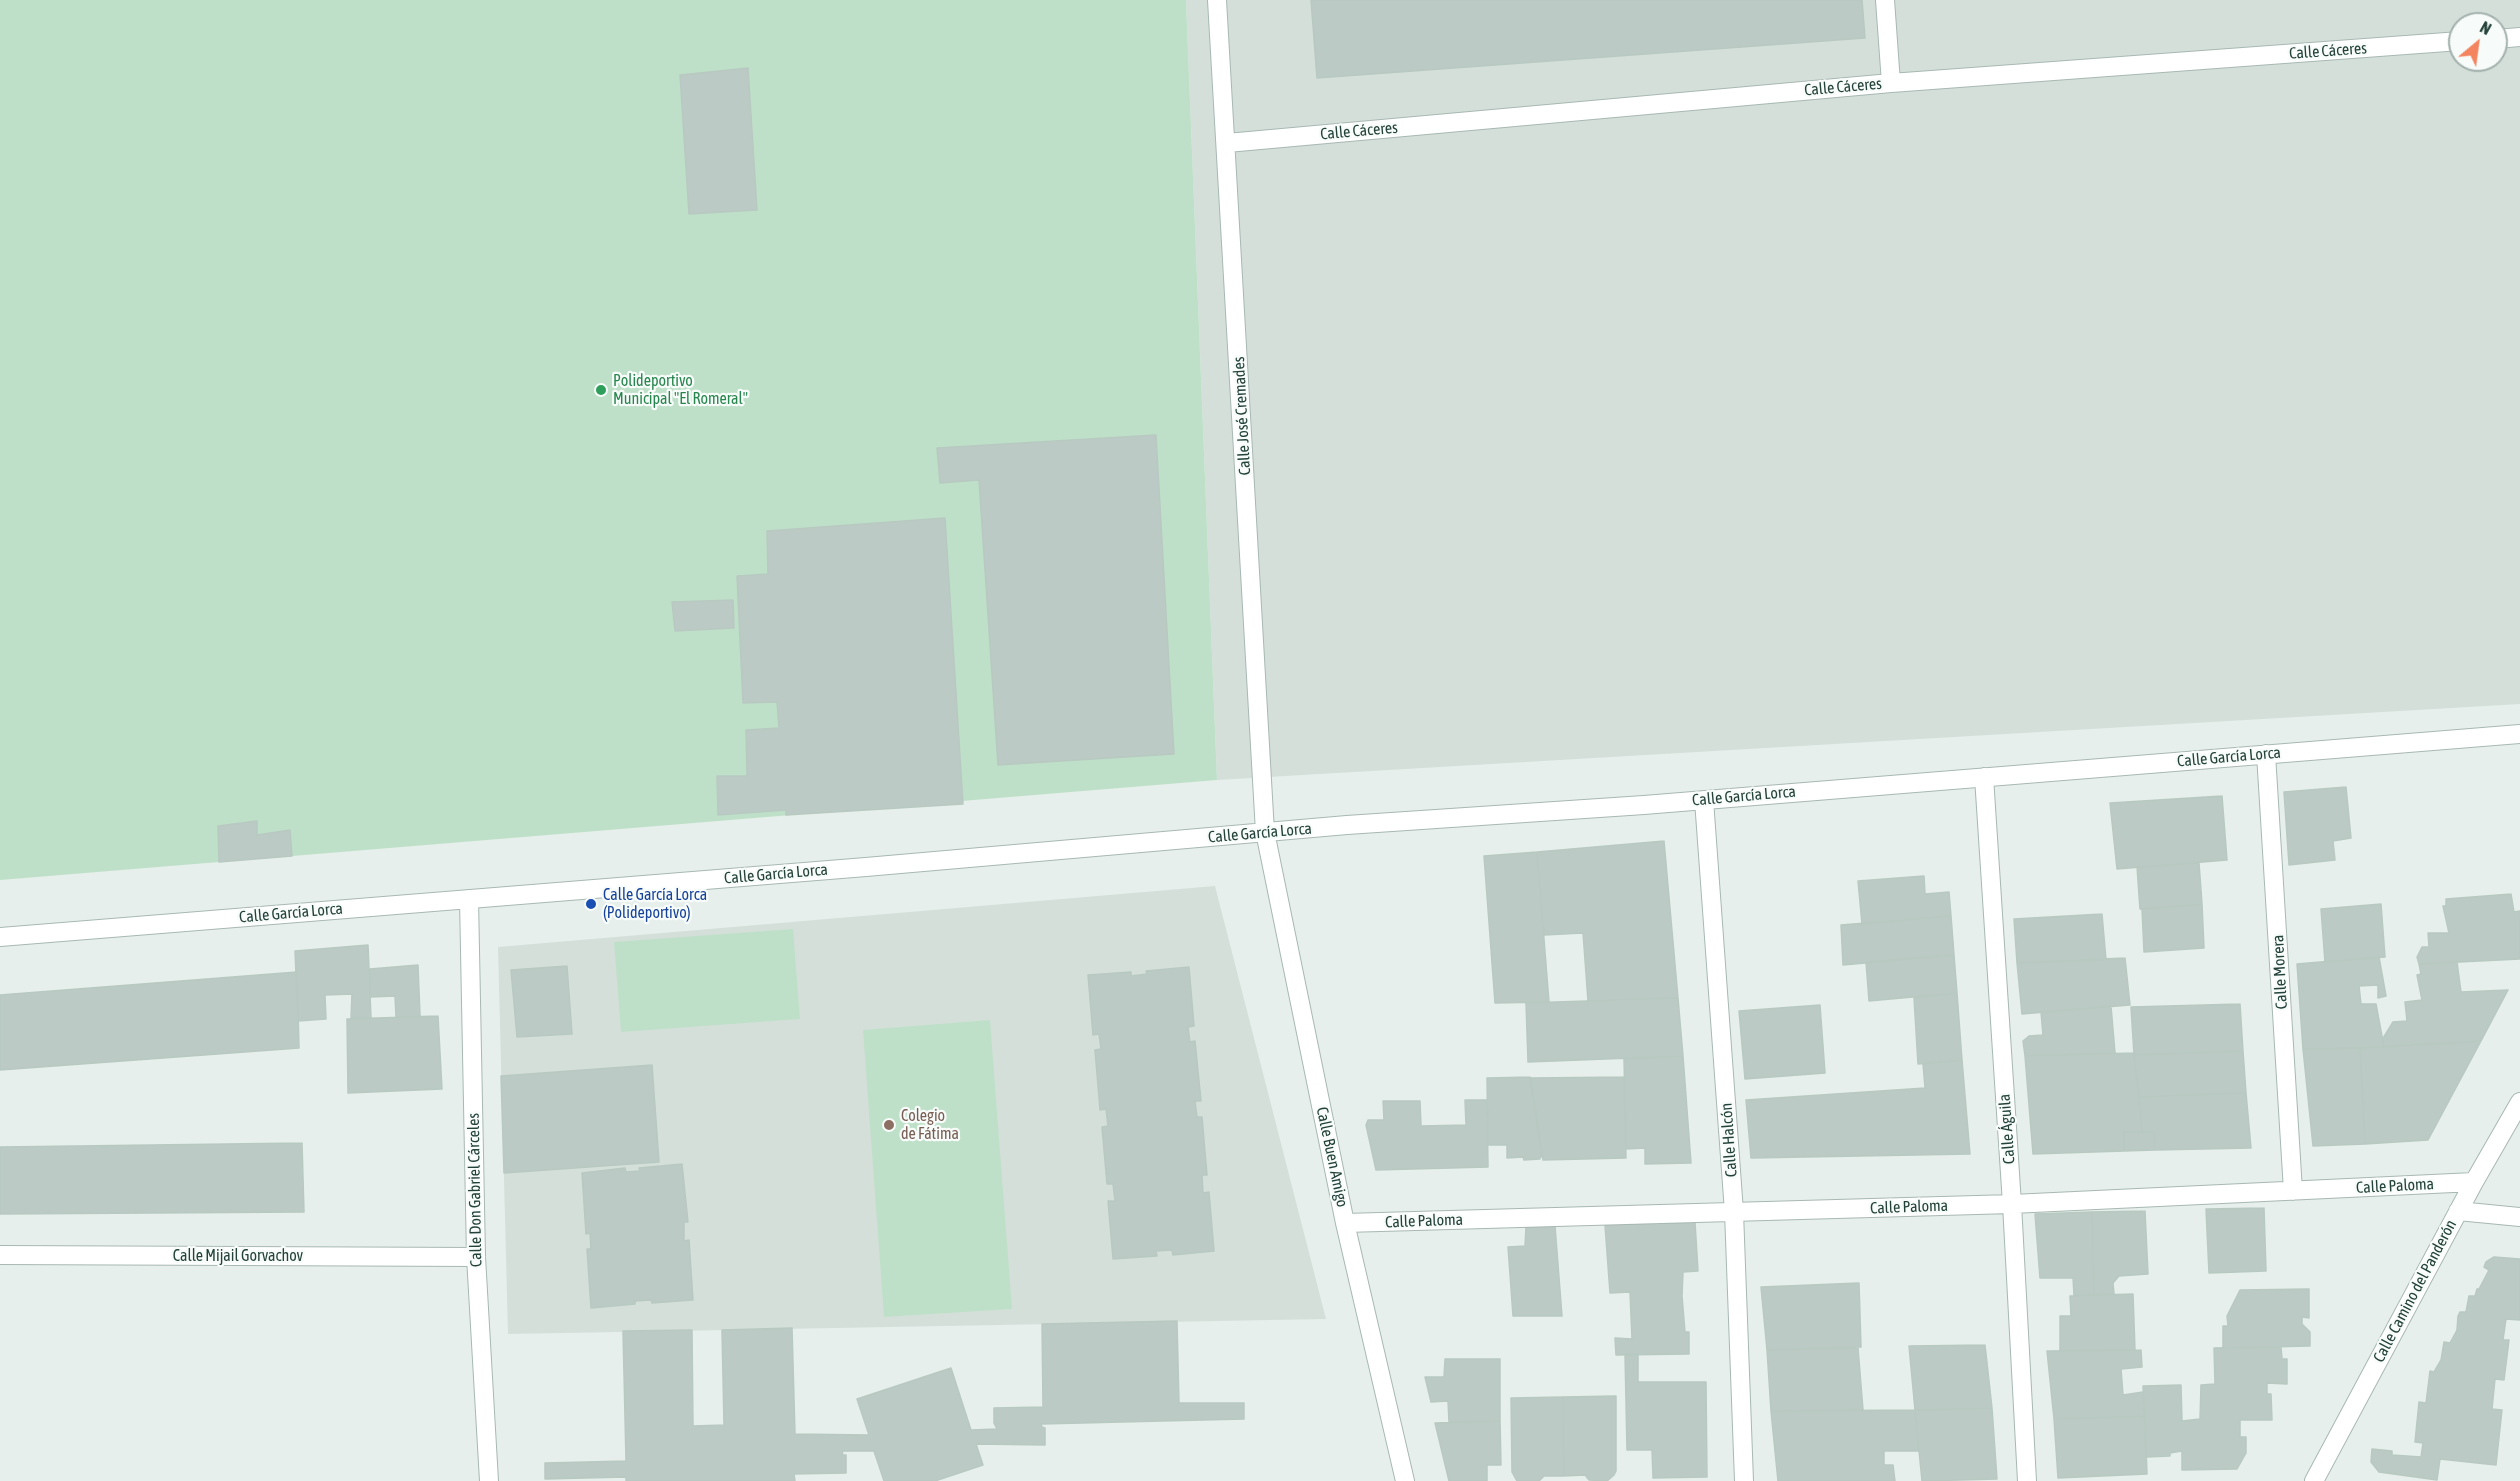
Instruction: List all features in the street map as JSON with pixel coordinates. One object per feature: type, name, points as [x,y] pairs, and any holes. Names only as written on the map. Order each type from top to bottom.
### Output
[{"type":"street","name":"Calle José Cremades","points":[[1217,0],[1265,832]]},
{"type":"street","points":[[1885,0],[1891,83]]},
{"type":"street","name":"Calle Cáceres","points":[[1227,143],[1891,83],[2448,42]]},
{"type":"street","name":"Calle García Lorca","points":[[0,937],[1265,832],[1704,800],[2520,734]]},
{"type":"street","name":"Calle Morera","points":[[2266,754],[2293,1191]]},
{"type":"street","name":"Calle Águila","points":[[1984,777],[2012,1204],[2027,1481]]},
{"type":"street","name":"Calle Halcón","points":[[1704,800],[1734,1212],[1744,1481]]},
{"type":"street","name":"Calle Buen Amigo","points":[[1265,832],[1345,1223],[1405,1481]]},
{"type":"street","name":"Calle Don Gabriel Cárceles","points":[[469,899],[476,1257],[489,1481]]},
{"type":"street","name":"Calle Camino del Panderón","points":[[2314,1481],[2458,1211],[2520,1102]]},
{"type":"street","name":"Calle Paloma","points":[[1345,1223],[2012,1204],[2474,1182]]},
{"type":"street","points":[[2458,1211],[2520,1217]]},
{"type":"street","name":"Calle Mijail Gorvachov","points":[[0,1255],[476,1257]]},
{"type":"shaded area","points":[[1186,0],[2520,0],[2520,704],[1217,780]]},
{"type":"shaded area","name":"Colegio de Fátima","points":[[1215,886],[1326,1319],[508,1334],[498,947]]},
{"type":"green space","name":"Polideportivo Municipal \"El Romeral\"","points":[[0,0],[1186,0],[1217,780],[0,880]]},
{"type":"green space","points":[[793,929],[800,1019],[621,1032],[614,942]]},
{"type":"green space","points":[[990,1020],[1012,1309],[884,1317],[863,1030]]},
{"type":"building","points":[[1311,0],[1862,0],[1865,38],[1317,78]]},
{"type":"building","points":[[748,68],[757,210],[689,214],[680,75]]},
{"type":"building","points":[[1156,435],[1174,754],[998,765],[979,480],[940,483],[937,448]]},
{"type":"building","points":[[945,518],[963,804],[786,815],[786,810],[718,815],[717,776],[747,776],[746,730],[779,728],[777,702],[743,703],[737,576],[768,574],[767,531]]},
{"type":"building","points":[[733,600],[734,628],[675,631],[672,602]]},
{"type":"building","points":[[2346,787],[2351,838],[2333,841],[2335,860],[2289,865],[2284,792]]},
{"type":"building","points":[[2222,796],[2227,860],[2117,869],[2110,803]]},
{"type":"building","points":[[257,821],[257,835],[290,830],[292,856],[219,862],[218,826]]},
{"type":"building","points":[[1664,841],[1678,998],[1588,1001],[1583,933],[1544,935],[1537,852]]},
{"type":"building","points":[[1537,852],[1549,1002],[1495,1003],[1484,856]]},
{"type":"building","points":[[2199,863],[2202,904],[2140,909],[2137,867]]},
{"type":"building","points":[[1924,876],[1925,894],[1949,892],[1951,916],[1862,924],[1858,881]]},
{"type":"building","points":[[2511,894],[2514,912],[2520,911],[2520,959],[2419,964],[2417,957],[2422,947],[2429,947],[2428,933],[2449,933],[2443,906],[2446,906],[2446,899]]},
{"type":"building","points":[[2202,904],[2204,948],[2144,952],[2142,909]]},
{"type":"building","points":[[2381,904],[2385,957],[2325,962],[2321,909]]},
{"type":"building","points":[[2102,914],[2106,960],[2017,963],[2014,919]]},
{"type":"building","points":[[1951,916],[1954,955],[1843,965],[1841,925]]},
{"type":"building","points":[[368,945],[371,1018],[351,1018],[352,994],[325,995],[326,1019],[298,1021],[295,951]]},
{"type":"building","points":[[1954,955],[1957,993],[1869,1001],[1866,962]]},
{"type":"building","points":[[2379,957],[2386,996],[2378,998],[2378,985],[2359,986],[2361,1004],[2376,1004],[2384,1047],[2303,1049],[2297,964]]},
{"type":"building","points":[[2125,958],[2130,1005],[2022,1014],[2017,963]]},
{"type":"building","points":[[2457,962],[2461,992],[2508,990],[2481,1041],[2384,1047],[2382,1040],[2393,1022],[2407,1021],[2405,1002],[2422,1000],[2417,975],[2421,974],[2419,964]]},
{"type":"building","points":[[418,965],[420,1016],[396,1017],[395,996],[370,997],[370,969]]},
{"type":"building","points":[[567,966],[572,1034],[517,1037],[511,970]]},
{"type":"building","points":[[1189,967],[1194,1026],[1188,1027],[1190,1042],[1195,1041],[1201,1101],[1195,1101],[1197,1117],[1202,1117],[1207,1175],[1202,1175],[1203,1193],[1209,1192],[1214,1251],[1173,1255],[1172,1250],[1156,1251],[1157,1256],[1113,1259],[1108,1201],[1115,1201],[1113,1184],[1107,1184],[1102,1127],[1108,1126],[1106,1109],[1100,1110],[1095,1050],[1101,1049],[1099,1034],[1093,1035],[1088,975],[1131,972],[1131,976],[1147,974],[1146,971]]},
{"type":"building","points":[[297,972],[299,1048],[0,1070],[0,995]]},
{"type":"building","points":[[1957,993],[1962,1060],[1918,1064],[1914,998]]},
{"type":"building","points":[[1678,998],[1683,1056],[1528,1062],[1526,1003]]},
{"type":"building","points":[[2240,1004],[2243,1051],[2134,1055],[2131,1007]]},
{"type":"building","points":[[1820,1005],[1825,1073],[1745,1079],[1739,1011]]},
{"type":"building","points":[[2111,1006],[2115,1053],[2025,1056],[2023,1041],[2029,1036],[2043,1035],[2041,1012]]},
{"type":"building","points":[[438,1016],[442,1089],[348,1093],[347,1019]]},
{"type":"building","points":[[2481,1041],[2428,1140],[2365,1144],[2360,1048]]},
{"type":"building","points":[[2360,1048],[2365,1144],[2313,1146],[2303,1049]]},
{"type":"building","points":[[2243,1051],[2246,1093],[2139,1097],[2134,1055]]},
{"type":"building","points":[[2134,1053],[2142,1132],[2124,1132],[2124,1151],[2033,1154],[2025,1056]]},
{"type":"building","points":[[1683,1056],[1691,1163],[1645,1164],[1645,1148],[1626,1149],[1624,1059]]},
{"type":"building","points":[[1962,1060],[1970,1154],[1751,1158],[1746,1100],[1925,1088],[1923,1064]]},
{"type":"building","points":[[652,1065],[659,1162],[504,1173],[501,1076]]},
{"type":"building","points":[[1530,1077],[1542,1157],[1524,1160],[1523,1157],[1507,1158],[1507,1145],[1488,1145],[1487,1078]]},
{"type":"building","points":[[1624,1077],[1626,1158],[1543,1160],[1531,1078]]},
{"type":"building","points":[[2246,1093],[2251,1148],[2155,1150],[2154,1132],[2142,1132],[2139,1097]]},
{"type":"building","points":[[1465,1100],[1487,1100],[1488,1167],[1376,1170],[1366,1125],[1368,1120],[1384,1120],[1383,1101],[1420,1101],[1421,1126],[1466,1125]]},
{"type":"building","points":[[2124,1132],[2154,1132],[2155,1150],[2124,1151]]},
{"type":"building","points":[[302,1143],[304,1212],[0,1214],[0,1147]]},
{"type":"building","points":[[682,1164],[688,1222],[684,1222],[684,1241],[689,1240],[693,1300],[652,1303],[651,1300],[635,1301],[635,1304],[591,1308],[587,1249],[591,1249],[590,1233],[586,1234],[582,1173],[625,1168],[626,1172],[640,1171],[639,1168]]},
{"type":"building","points":[[2264,1208],[2266,1271],[2209,1273],[2206,1209]]},
{"type":"building","points":[[2145,1211],[2148,1274],[2119,1276],[2113,1283],[2114,1294],[2094,1295],[2092,1212]]},
{"type":"building","points":[[2092,1212],[2094,1295],[2074,1295],[2073,1278],[2040,1278],[2035,1214]]},
{"type":"building","points":[[1695,1222],[1698,1271],[1683,1272],[1682,1296],[1685,1332],[1689,1332],[1689,1354],[1616,1355],[1615,1338],[1632,1339],[1630,1292],[1610,1293],[1605,1225]]},
{"type":"building","points":[[1555,1226],[1562,1316],[1513,1316],[1508,1247],[1525,1246],[1526,1227]]},
{"type":"building","points":[[2494,1257],[2520,1259],[2520,1320],[2506,1319],[2503,1340],[2509,1340],[2504,1380],[2495,1379],[2492,1409],[2502,1410],[2496,1465],[2440,1459],[2437,1480],[2379,1472],[2371,1462],[2372,1449],[2392,1451],[2392,1455],[2421,1457],[2423,1443],[2415,1442],[2419,1402],[2426,1403],[2430,1371],[2434,1372],[2441,1360],[2444,1342],[2450,1343],[2457,1330],[2458,1316],[2460,1312],[2466,1312],[2469,1296],[2475,1296],[2489,1270],[2484,1267],[2486,1262]]},
{"type":"building","points":[[1859,1283],[1861,1347],[1767,1350],[1761,1287]]},
{"type":"building","points":[[2309,1289],[2309,1318],[2302,1317],[2302,1324],[2310,1332],[2310,1346],[2223,1348],[2223,1326],[2228,1326],[2227,1316],[2240,1290]]},
{"type":"building","points":[[2133,1294],[2135,1350],[2060,1351],[2060,1316],[2071,1316],[2070,1296]]},
{"type":"building","points":[[1177,1321],[1179,1403],[1244,1403],[1244,1419],[1041,1424],[1045,1428],[1045,1445],[976,1444],[983,1465],[935,1481],[884,1481],[874,1451],[843,1451],[842,1455],[846,1455],[846,1473],[794,1474],[795,1481],[626,1481],[626,1477],[545,1479],[545,1463],[626,1461],[623,1331],[692,1330],[693,1426],[724,1425],[722,1330],[792,1328],[795,1434],[869,1435],[857,1399],[951,1368],[971,1430],[997,1429],[994,1423],[994,1408],[1043,1407],[1042,1324]]},
{"type":"building","points":[[1985,1345],[1992,1408],[1915,1410],[1909,1346]]},
{"type":"building","points":[[2281,1347],[2282,1359],[2287,1359],[2287,1384],[2267,1383],[2267,1394],[2271,1394],[2272,1420],[2240,1420],[2240,1437],[2246,1437],[2246,1453],[2237,1469],[2182,1470],[2182,1451],[2170,1453],[2170,1456],[2146,1457],[2143,1386],[2181,1385],[2182,1421],[2200,1419],[2201,1385],[2215,1384],[2214,1348]]},
{"type":"building","points":[[1858,1348],[1863,1410],[1771,1411],[1767,1350]]},
{"type":"building","points":[[2141,1350],[2142,1367],[2121,1369],[2123,1395],[2143,1392],[2145,1416],[2054,1419],[2047,1351]]},
{"type":"building","points":[[1625,1354],[1638,1354],[1638,1382],[1706,1382],[1707,1477],[1653,1478],[1652,1450],[1627,1450]]},
{"type":"building","points":[[1445,1359],[1500,1359],[1500,1421],[1449,1422],[1448,1401],[1431,1402],[1425,1377],[1444,1377]]},
{"type":"building","points":[[1616,1396],[1616,1471],[1614,1475],[1607,1481],[1589,1480],[1585,1475],[1564,1476],[1563,1397]]},
{"type":"building","points":[[1563,1397],[1564,1476],[1544,1476],[1539,1481],[1517,1481],[1512,1472],[1511,1398]]},
{"type":"building","points":[[1992,1408],[1997,1479],[1922,1481],[1915,1410]]},
{"type":"building","points":[[1915,1410],[1919,1451],[1884,1451],[1884,1465],[1893,1465],[1895,1481],[1778,1481],[1771,1411]]},
{"type":"building","points":[[2145,1416],[2147,1474],[2058,1478],[2054,1419]]},
{"type":"building","points":[[1500,1421],[1501,1465],[1487,1465],[1487,1481],[1449,1481],[1435,1423]]},
{"type":"place","name":"Polideportivo Municipal \"El Romeral\"","points":[[601,390]]},
{"type":"place","name":"Calle García Lorca (Polideportivo)","points":[[591,904]]},
{"type":"place","name":"Colegio de Fátima","points":[[889,1125]]}]
